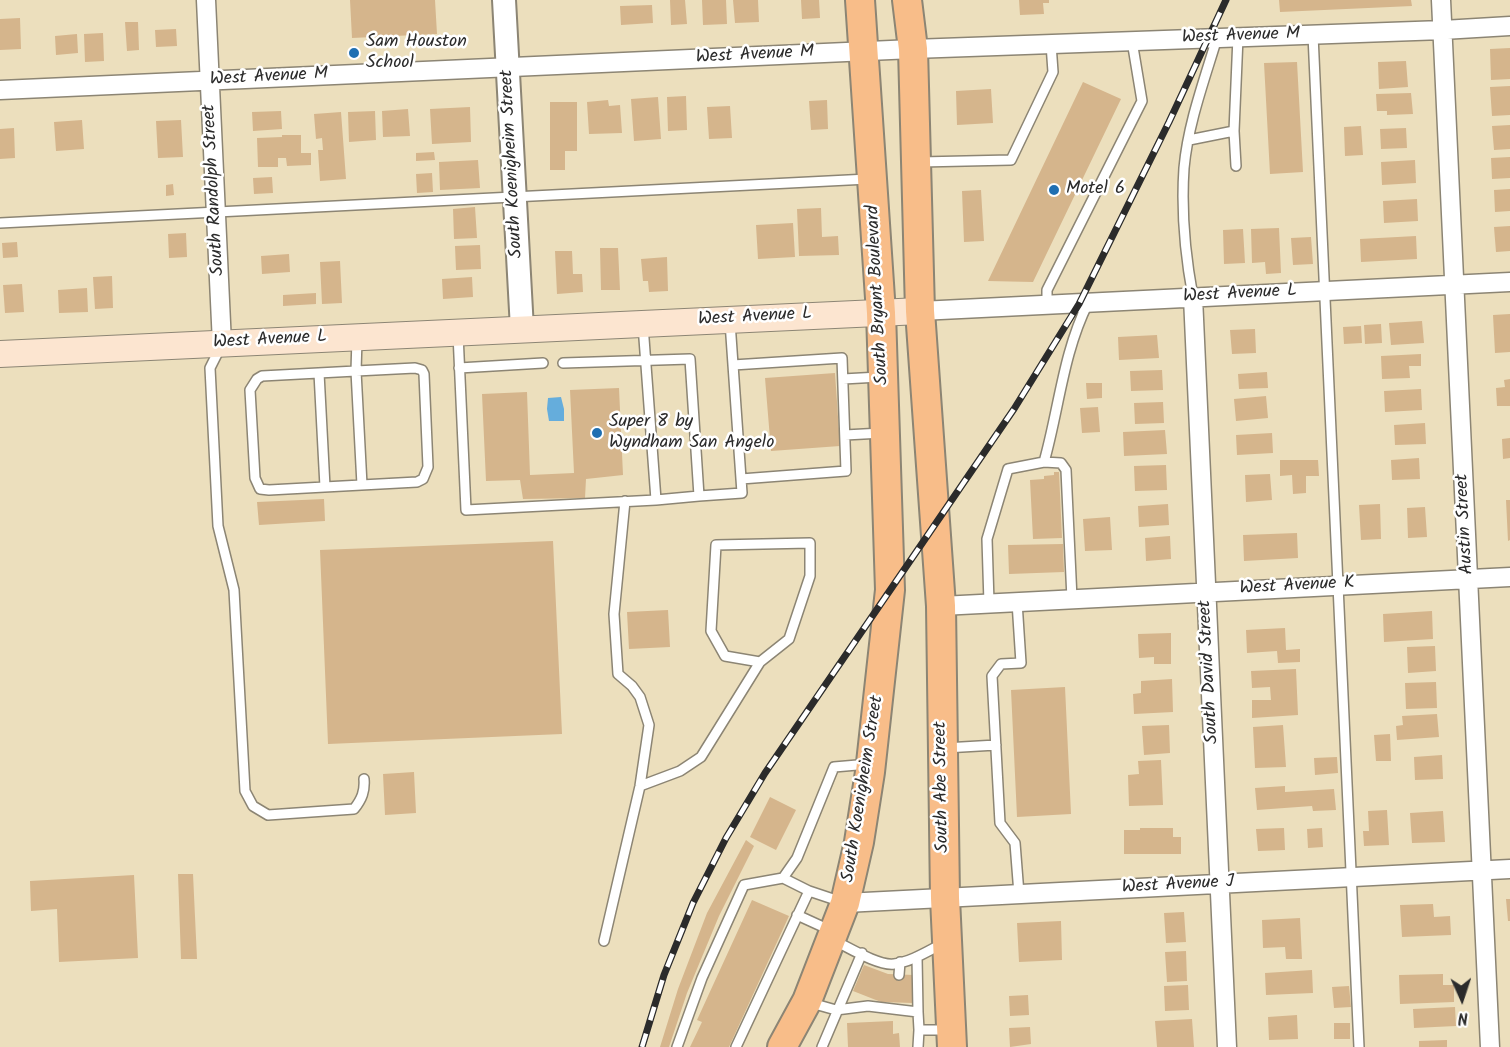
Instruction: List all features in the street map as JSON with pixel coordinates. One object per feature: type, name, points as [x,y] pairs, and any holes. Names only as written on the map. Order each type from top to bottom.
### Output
[{"type":"main road","name":"South Bryant Boulevard","points":[[860,0],[881,313],[890,590]]},
{"type":"main road","points":[[907,0],[913,49],[920,311]]},
{"type":"main road","name":"West Avenue L","points":[[0,354],[920,311]]},
{"type":"main road","name":"South Abe Street","points":[[920,311],[941,606],[945,898],[951,1038]]},
{"type":"main road","name":"South Koenigheim Street","points":[[782,1047],[807,1001],[845,903],[859,842],[871,764],[890,590]]},
{"type":"street","name":"South Randolph Street","points":[[206,0],[222,344]]},
{"type":"street","name":"South Koenigheim Street","points":[[504,0],[522,329]]},
{"type":"street","name":"Austin Street","points":[[1441,0],[1490,1047]]},
{"type":"street","name":"West Avenue M","points":[[0,90],[865,51],[1510,26]]},
{"type":"street","name":"West Avenue L","points":[[920,311],[1510,282]]},
{"type":"street","name":"South David Street","points":[[1193,297],[1227,1047]]},
{"type":"street","name":"West Avenue K","points":[[941,606],[1510,577]]},
{"type":"street","name":"West Avenue J","points":[[845,903],[1510,869]]},
{"type":"lane","points":[[1312,35],[1359,1047]]},
{"type":"lane","points":[[1236,166],[1234,131],[1238,37]]},
{"type":"lane","points":[[1193,297],[1186,256],[1183,207],[1184,167],[1192,121],[1217,38]]},
{"type":"lane","points":[[1047,305],[1047,290],[1142,101],[1132,41]]},
{"type":"lane","points":[[916,162],[1011,160],[1053,72],[1051,44]]},
{"type":"lane","points":[[1189,140],[1234,131]]},
{"type":"lane","points":[[0,223],[873,178]]},
{"type":"lane","points":[[1044,462],[1055,424],[1066,359],[1078,323],[1088,303]]},
{"type":"lane","points":[[458,332],[466,510],[742,493],[730,319]]},
{"type":"lane","points":[[643,323],[656,500]]},
{"type":"lane","points":[[357,337],[356,371],[362,485]]},
{"type":"lane","points":[[222,344],[210,368],[218,526],[234,590],[245,791],[253,806],[268,815],[354,809],[365,789],[364,779]]},
{"type":"lane","points":[[733,365],[842,358],[846,471],[741,479]]},
{"type":"lane","points":[[563,363],[690,359],[699,496]]},
{"type":"lane","points":[[459,368],[543,363]]},
{"type":"lane","points":[[415,368],[422,370],[428,467],[426,475],[417,482],[260,489],[255,478],[250,390],[256,379],[262,376],[356,371],[415,368]]},
{"type":"lane","points":[[319,373],[325,487]]},
{"type":"lane","points":[[843,379],[884,377]]},
{"type":"lane","points":[[845,435],[886,433]]},
{"type":"lane","points":[[988,603],[987,539],[1008,469],[1044,462],[1061,463],[1066,470],[1072,599]]},
{"type":"lane","points":[[604,941],[640,786],[649,724],[640,697],[618,674],[614,614],[626,501]]},
{"type":"lane","points":[[640,786],[680,771],[701,757],[760,662],[789,639],[810,576],[810,543],[716,545],[711,631],[725,656],[760,662]]},
{"type":"lane","points":[[1017,602],[1021,663],[1001,664],[992,676],[1000,823],[1015,843],[1019,894]]},
{"type":"lane","points":[[943,748],[996,745]]},
{"type":"lane","points":[[783,878],[797,858],[834,767],[871,764]]},
{"type":"lane","points":[[677,1047],[702,978],[744,885],[783,878],[808,891],[845,903]]},
{"type":"lane","points":[[736,1047],[808,891]]},
{"type":"lane","points":[[797,915],[862,953],[879,966],[917,957],[947,941]]},
{"type":"lane","points":[[822,1047],[862,953]]},
{"type":"lane","points":[[917,957],[918,1047]]},
{"type":"lane","points":[[899,975],[900,962]]},
{"type":"lane","points":[[807,1001],[836,1010],[869,1002],[896,1005],[918,1012]]},
{"type":"lane","points":[[919,1030],[951,1038]]},
{"type":"water","points":[[561,397],[564,421],[549,421],[548,398]]},
{"type":"building","points":[[350,0],[435,0],[437,34],[352,38]]},
{"type":"building","points":[[670,0],[685,0],[687,24],[671,25]]},
{"type":"building","points":[[702,0],[726,0],[727,24],[703,25]]},
{"type":"building","points":[[733,0],[758,0],[759,22],[735,23]]},
{"type":"building","points":[[801,0],[819,0],[820,18],[802,19]]},
{"type":"building","points":[[1019,0],[1049,0],[1049,3],[1043,3],[1044,14],[1020,15]]},
{"type":"building","points":[[1279,0],[1411,0],[1412,6],[1280,12]]},
{"type":"building","points":[[652,5],[653,23],[621,25],[620,6]]},
{"type":"building","points":[[20,18],[21,49],[0,50],[0,19]]},
{"type":"building","points":[[125,22],[138,22],[139,50],[127,51]]},
{"type":"building","points":[[176,29],[177,46],[156,47],[155,30]]},
{"type":"building","points":[[103,33],[104,61],[85,62],[84,34]]},
{"type":"building","points":[[77,34],[78,53],[56,55],[55,36]]},
{"type":"building","points":[[1510,48],[1510,79],[1491,80],[1490,49]]},
{"type":"building","points":[[1406,61],[1408,87],[1379,89],[1378,62]]},
{"type":"building","points":[[1297,62],[1303,172],[1270,174],[1264,63]]},
{"type":"building","points":[[1083,82],[1121,99],[1033,282],[988,281]]},
{"type":"building","points":[[1510,86],[1510,115],[1492,116],[1490,87]]},
{"type":"building","points":[[991,89],[993,123],[957,125],[956,91]]},
{"type":"building","points":[[1411,93],[1413,114],[1387,115],[1387,111],[1377,111],[1376,94]]},
{"type":"building","points":[[686,96],[687,130],[668,131],[667,97]]},
{"type":"building","points":[[658,97],[661,139],[634,141],[631,99]]},
{"type":"building","points":[[608,100],[609,106],[620,105],[622,133],[589,134],[587,102]]},
{"type":"building","points":[[827,100],[828,129],[811,130],[809,101]]},
{"type":"building","points":[[550,102],[577,102],[577,151],[565,151],[565,170],[550,170]]},
{"type":"building","points":[[730,106],[732,138],[709,139],[707,107]]},
{"type":"building","points":[[470,107],[471,142],[432,144],[430,109]]},
{"type":"building","points":[[408,109],[410,136],[383,137],[382,111]]},
{"type":"building","points":[[281,111],[282,129],[253,131],[252,112]]},
{"type":"building","points":[[375,111],[376,140],[349,142],[348,112]]},
{"type":"building","points":[[341,112],[346,179],[320,181],[318,150],[323,150],[322,138],[316,139],[314,114]]},
{"type":"building","points":[[82,120],[84,149],[56,151],[54,122]]},
{"type":"building","points":[[181,120],[183,157],[158,158],[156,121]]},
{"type":"building","points":[[1510,125],[1510,149],[1494,150],[1492,126]]},
{"type":"building","points":[[1361,126],[1363,155],[1345,156],[1344,127]]},
{"type":"building","points":[[14,128],[15,158],[0,159],[0,129]]},
{"type":"building","points":[[1406,128],[1407,148],[1381,149],[1380,129]]},
{"type":"building","points":[[282,135],[301,135],[301,153],[311,153],[311,165],[287,166],[286,158],[278,158],[278,167],[258,167],[257,138],[282,137]]},
{"type":"building","points":[[434,152],[435,160],[416,161],[416,153]]},
{"type":"building","points":[[1510,157],[1510,178],[1492,179],[1491,158]]},
{"type":"building","points":[[478,160],[480,188],[440,190],[439,162]]},
{"type":"building","points":[[1415,160],[1416,183],[1382,185],[1381,162]]},
{"type":"building","points":[[432,173],[433,192],[417,193],[416,174]]},
{"type":"building","points":[[272,177],[273,193],[254,194],[253,178]]},
{"type":"building","points":[[173,184],[174,195],[166,196],[166,185]]},
{"type":"building","points":[[1510,189],[1510,211],[1495,212],[1494,190]]},
{"type":"building","points":[[981,190],[984,241],[964,242],[962,191]]},
{"type":"building","points":[[1417,199],[1418,221],[1384,223],[1383,201]]},
{"type":"building","points":[[475,207],[477,238],[454,239],[453,209]]},
{"type":"building","points":[[821,208],[822,237],[838,236],[839,255],[799,256],[797,209]]},
{"type":"building","points":[[793,223],[795,257],[758,259],[756,225]]},
{"type":"building","points":[[1510,226],[1510,251],[1496,252],[1494,227]]},
{"type":"building","points":[[1279,228],[1281,273],[1266,274],[1265,262],[1252,263],[1251,229]]},
{"type":"building","points":[[1243,229],[1245,263],[1224,264],[1223,230]]},
{"type":"building","points":[[186,233],[187,257],[169,258],[168,234]]},
{"type":"building","points":[[1416,236],[1417,259],[1361,262],[1360,239]]},
{"type":"building","points":[[1311,237],[1313,264],[1293,265],[1291,238]]},
{"type":"building","points":[[17,242],[18,257],[3,258],[2,243]]},
{"type":"building","points":[[480,245],[481,269],[456,270],[455,246]]},
{"type":"building","points":[[600,248],[618,248],[620,290],[601,290]]},
{"type":"building","points":[[555,251],[572,251],[573,274],[582,274],[583,292],[557,294]]},
{"type":"building","points":[[289,254],[290,272],[262,274],[261,256]]},
{"type":"building","points":[[667,257],[668,291],[649,292],[648,281],[643,281],[641,259]]},
{"type":"building","points":[[340,261],[342,303],[322,304],[320,262]]},
{"type":"building","points":[[112,276],[113,308],[95,309],[93,277]]},
{"type":"building","points":[[472,277],[473,297],[443,299],[442,279]]},
{"type":"building","points":[[22,284],[24,312],[5,313],[3,285]]},
{"type":"building","points":[[87,288],[88,312],[59,313],[58,290]]},
{"type":"building","points":[[316,293],[316,304],[283,306],[283,295]]},
{"type":"building","points":[[1510,314],[1510,352],[1495,353],[1493,315]]},
{"type":"building","points":[[1422,321],[1424,343],[1391,345],[1389,323]]},
{"type":"building","points":[[1381,324],[1382,343],[1365,344],[1364,325]]},
{"type":"building","points":[[1361,326],[1362,343],[1344,344],[1343,327]]},
{"type":"building","points":[[1255,329],[1256,353],[1232,354],[1230,330]]},
{"type":"building","points":[[1157,335],[1159,358],[1119,360],[1118,337]]},
{"type":"building","points":[[1421,354],[1421,366],[1409,366],[1410,378],[1382,379],[1381,356]]},
{"type":"building","points":[[1162,370],[1163,390],[1131,391],[1130,371]]},
{"type":"building","points":[[1267,372],[1268,388],[1239,389],[1238,374]]},
{"type":"building","points":[[835,373],[840,446],[771,451],[765,378]]},
{"type":"building","points":[[1510,379],[1510,406],[1497,406],[1496,388],[1505,387],[1504,380]]},
{"type":"building","points":[[1086,383],[1102,383],[1102,398],[1087,399]]},
{"type":"building","name":"Super 8 by Wyndham San Angelo","points":[[619,388],[623,475],[586,479],[585,498],[523,499],[520,480],[486,481],[482,394],[527,392],[530,475],[574,473],[570,390]]},
{"type":"building","points":[[1421,389],[1422,410],[1385,412],[1384,391]]},
{"type":"building","points":[[1266,396],[1268,418],[1236,421],[1234,399]]},
{"type":"building","points":[[1163,402],[1164,423],[1135,424],[1134,403]]},
{"type":"building","points":[[1098,407],[1100,432],[1082,433],[1080,408]]},
{"type":"building","points":[[1425,423],[1426,444],[1395,445],[1394,425]]},
{"type":"building","points":[[1165,430],[1167,454],[1124,456],[1123,432]]},
{"type":"building","points":[[1272,433],[1273,453],[1237,455],[1236,435]]},
{"type":"building","points":[[1510,438],[1510,458],[1503,459],[1502,439]]},
{"type":"building","points":[[1419,458],[1420,479],[1392,480],[1391,460]]},
{"type":"building","points":[[1280,460],[1318,460],[1319,476],[1306,476],[1306,493],[1293,494],[1292,475],[1280,476]]},
{"type":"building","points":[[1166,465],[1167,490],[1135,491],[1134,466]]},
{"type":"building","points":[[1054,472],[1059,472],[1062,538],[1033,539],[1030,480],[1044,479],[1044,476],[1054,475]]},
{"type":"building","points":[[1270,474],[1272,500],[1246,502],[1245,475]]},
{"type":"building","points":[[324,499],[325,521],[259,525],[257,502]]},
{"type":"building","points":[[1506,500],[1510,500],[1510,540],[1508,541]]},
{"type":"building","points":[[1168,504],[1169,525],[1139,527],[1138,506]]},
{"type":"building","points":[[1380,504],[1381,539],[1361,540],[1359,505]]},
{"type":"building","points":[[1425,507],[1427,537],[1408,538],[1407,508]]},
{"type":"building","points":[[1110,517],[1112,550],[1085,551],[1083,519]]},
{"type":"building","points":[[1297,533],[1298,558],[1244,561],[1243,535]]},
{"type":"building","points":[[1170,536],[1171,559],[1146,561],[1145,538]]},
{"type":"building","points":[[553,541],[562,734],[328,744],[320,550]]},
{"type":"building","points":[[1063,544],[1064,572],[1009,574],[1008,545]]},
{"type":"building","points":[[668,610],[670,647],[629,649],[627,612]]},
{"type":"building","points":[[1432,611],[1433,639],[1384,642],[1383,614]]},
{"type":"building","points":[[1285,628],[1286,650],[1300,649],[1300,662],[1278,663],[1277,651],[1247,653],[1246,630]]},
{"type":"building","points":[[1171,633],[1171,664],[1154,664],[1154,657],[1139,658],[1138,634]]},
{"type":"building","points":[[1435,646],[1436,671],[1408,673],[1407,647]]},
{"type":"building","points":[[1296,669],[1298,715],[1252,718],[1252,700],[1271,700],[1270,687],[1252,688],[1251,671]]},
{"type":"building","points":[[1172,679],[1173,712],[1134,714],[1133,694],[1141,693],[1141,681]]},
{"type":"building","points":[[1436,682],[1437,708],[1406,709],[1405,683]]},
{"type":"building","points":[[1065,687],[1071,814],[1017,817],[1011,690]]},
{"type":"building","points":[[1437,714],[1439,737],[1397,740],[1396,726],[1403,725],[1402,716]]},
{"type":"building","points":[[1169,725],[1170,753],[1144,755],[1142,726]]},
{"type":"building","points":[[1283,725],[1286,767],[1255,768],[1253,727]]},
{"type":"building","points":[[1390,734],[1391,761],[1376,761],[1374,735]]},
{"type":"building","points":[[1442,755],[1443,779],[1415,780],[1414,757]]},
{"type":"building","points":[[1337,757],[1338,773],[1315,775],[1314,758]]},
{"type":"building","points":[[1161,760],[1163,805],[1129,806],[1128,775],[1139,774],[1138,761]]},
{"type":"building","points":[[414,772],[416,813],[385,815],[383,774]]},
{"type":"building","points":[[1285,786],[1285,792],[1334,789],[1336,810],[1313,811],[1312,806],[1257,810],[1255,788]]},
{"type":"building","points":[[770,797],[796,810],[776,850],[750,837]]},
{"type":"building","points":[[1387,810],[1389,845],[1364,846],[1363,831],[1369,831],[1368,811]]},
{"type":"building","points":[[1443,811],[1445,842],[1412,843],[1410,813]]},
{"type":"building","points":[[1140,828],[1173,828],[1173,837],[1181,837],[1181,854],[1124,854],[1124,830],[1140,830]]},
{"type":"building","points":[[1284,828],[1285,850],[1258,851],[1256,829]]},
{"type":"building","points":[[1322,828],[1323,847],[1308,848],[1307,829]]},
{"type":"building","points":[[746,840],[754,846],[719,916],[687,993],[669,1047],[660,1047],[678,989],[707,913]]},
{"type":"building","points":[[178,874],[193,874],[197,959],[181,959]]},
{"type":"building","points":[[134,875],[138,958],[59,962],[57,909],[31,911],[30,881]]},
{"type":"building","points":[[1506,899],[1510,899],[1510,921],[1508,921]]},
{"type":"building","points":[[752,900],[789,916],[729,1047],[690,1047],[702,1022],[697,1020]]},
{"type":"building","points":[[1433,904],[1434,917],[1450,916],[1451,935],[1402,937],[1400,905]]},
{"type":"building","points":[[1184,912],[1186,942],[1166,943],[1164,913]]},
{"type":"building","points":[[1300,918],[1302,959],[1286,959],[1285,947],[1263,948],[1262,920]]},
{"type":"building","points":[[1061,921],[1062,960],[1019,962],[1017,923]]},
{"type":"building","points":[[1186,951],[1187,981],[1167,982],[1165,952]]},
{"type":"building","points":[[864,965],[888,974],[914,975],[913,1003],[881,1002],[853,991]]},
{"type":"building","points":[[1312,970],[1313,993],[1266,995],[1265,973]]},
{"type":"building","points":[[1443,974],[1443,985],[1454,985],[1454,1002],[1400,1004],[1399,975]]},
{"type":"building","points":[[1188,985],[1189,1010],[1165,1011],[1164,986]]},
{"type":"building","points":[[1349,986],[1351,1007],[1334,1008],[1332,987]]},
{"type":"building","points":[[1028,995],[1029,1015],[1010,1016],[1009,996]]},
{"type":"building","points":[[1455,1007],[1456,1026],[1414,1028],[1413,1009]]},
{"type":"building","points":[[1297,1015],[1298,1039],[1269,1040],[1268,1017]]},
{"type":"building","points":[[1192,1019],[1194,1047],[1157,1047],[1155,1021]]},
{"type":"building","points":[[893,1021],[893,1034],[899,1033],[900,1047],[848,1047],[847,1023]]},
{"type":"building","points":[[1334,1023],[1350,1023],[1350,1039],[1334,1039]]},
{"type":"building","points":[[1030,1027],[1031,1044],[1010,1047],[1009,1028]]},
{"type":"building","points":[[1447,1040],[1447,1047],[1419,1047],[1419,1041]]},
{"type":"railway","points":[[642,1047],[664,975],[693,903],[726,838],[765,773],[1014,409],[1079,304],[1226,0]]},
{"type":"place","name":"Sam Houston School","points":[[354,53]]},
{"type":"place","name":"Motel 6","points":[[1054,190]]},
{"type":"place","name":"Super 8 by Wyndham San Angelo","points":[[597,433]]}]
